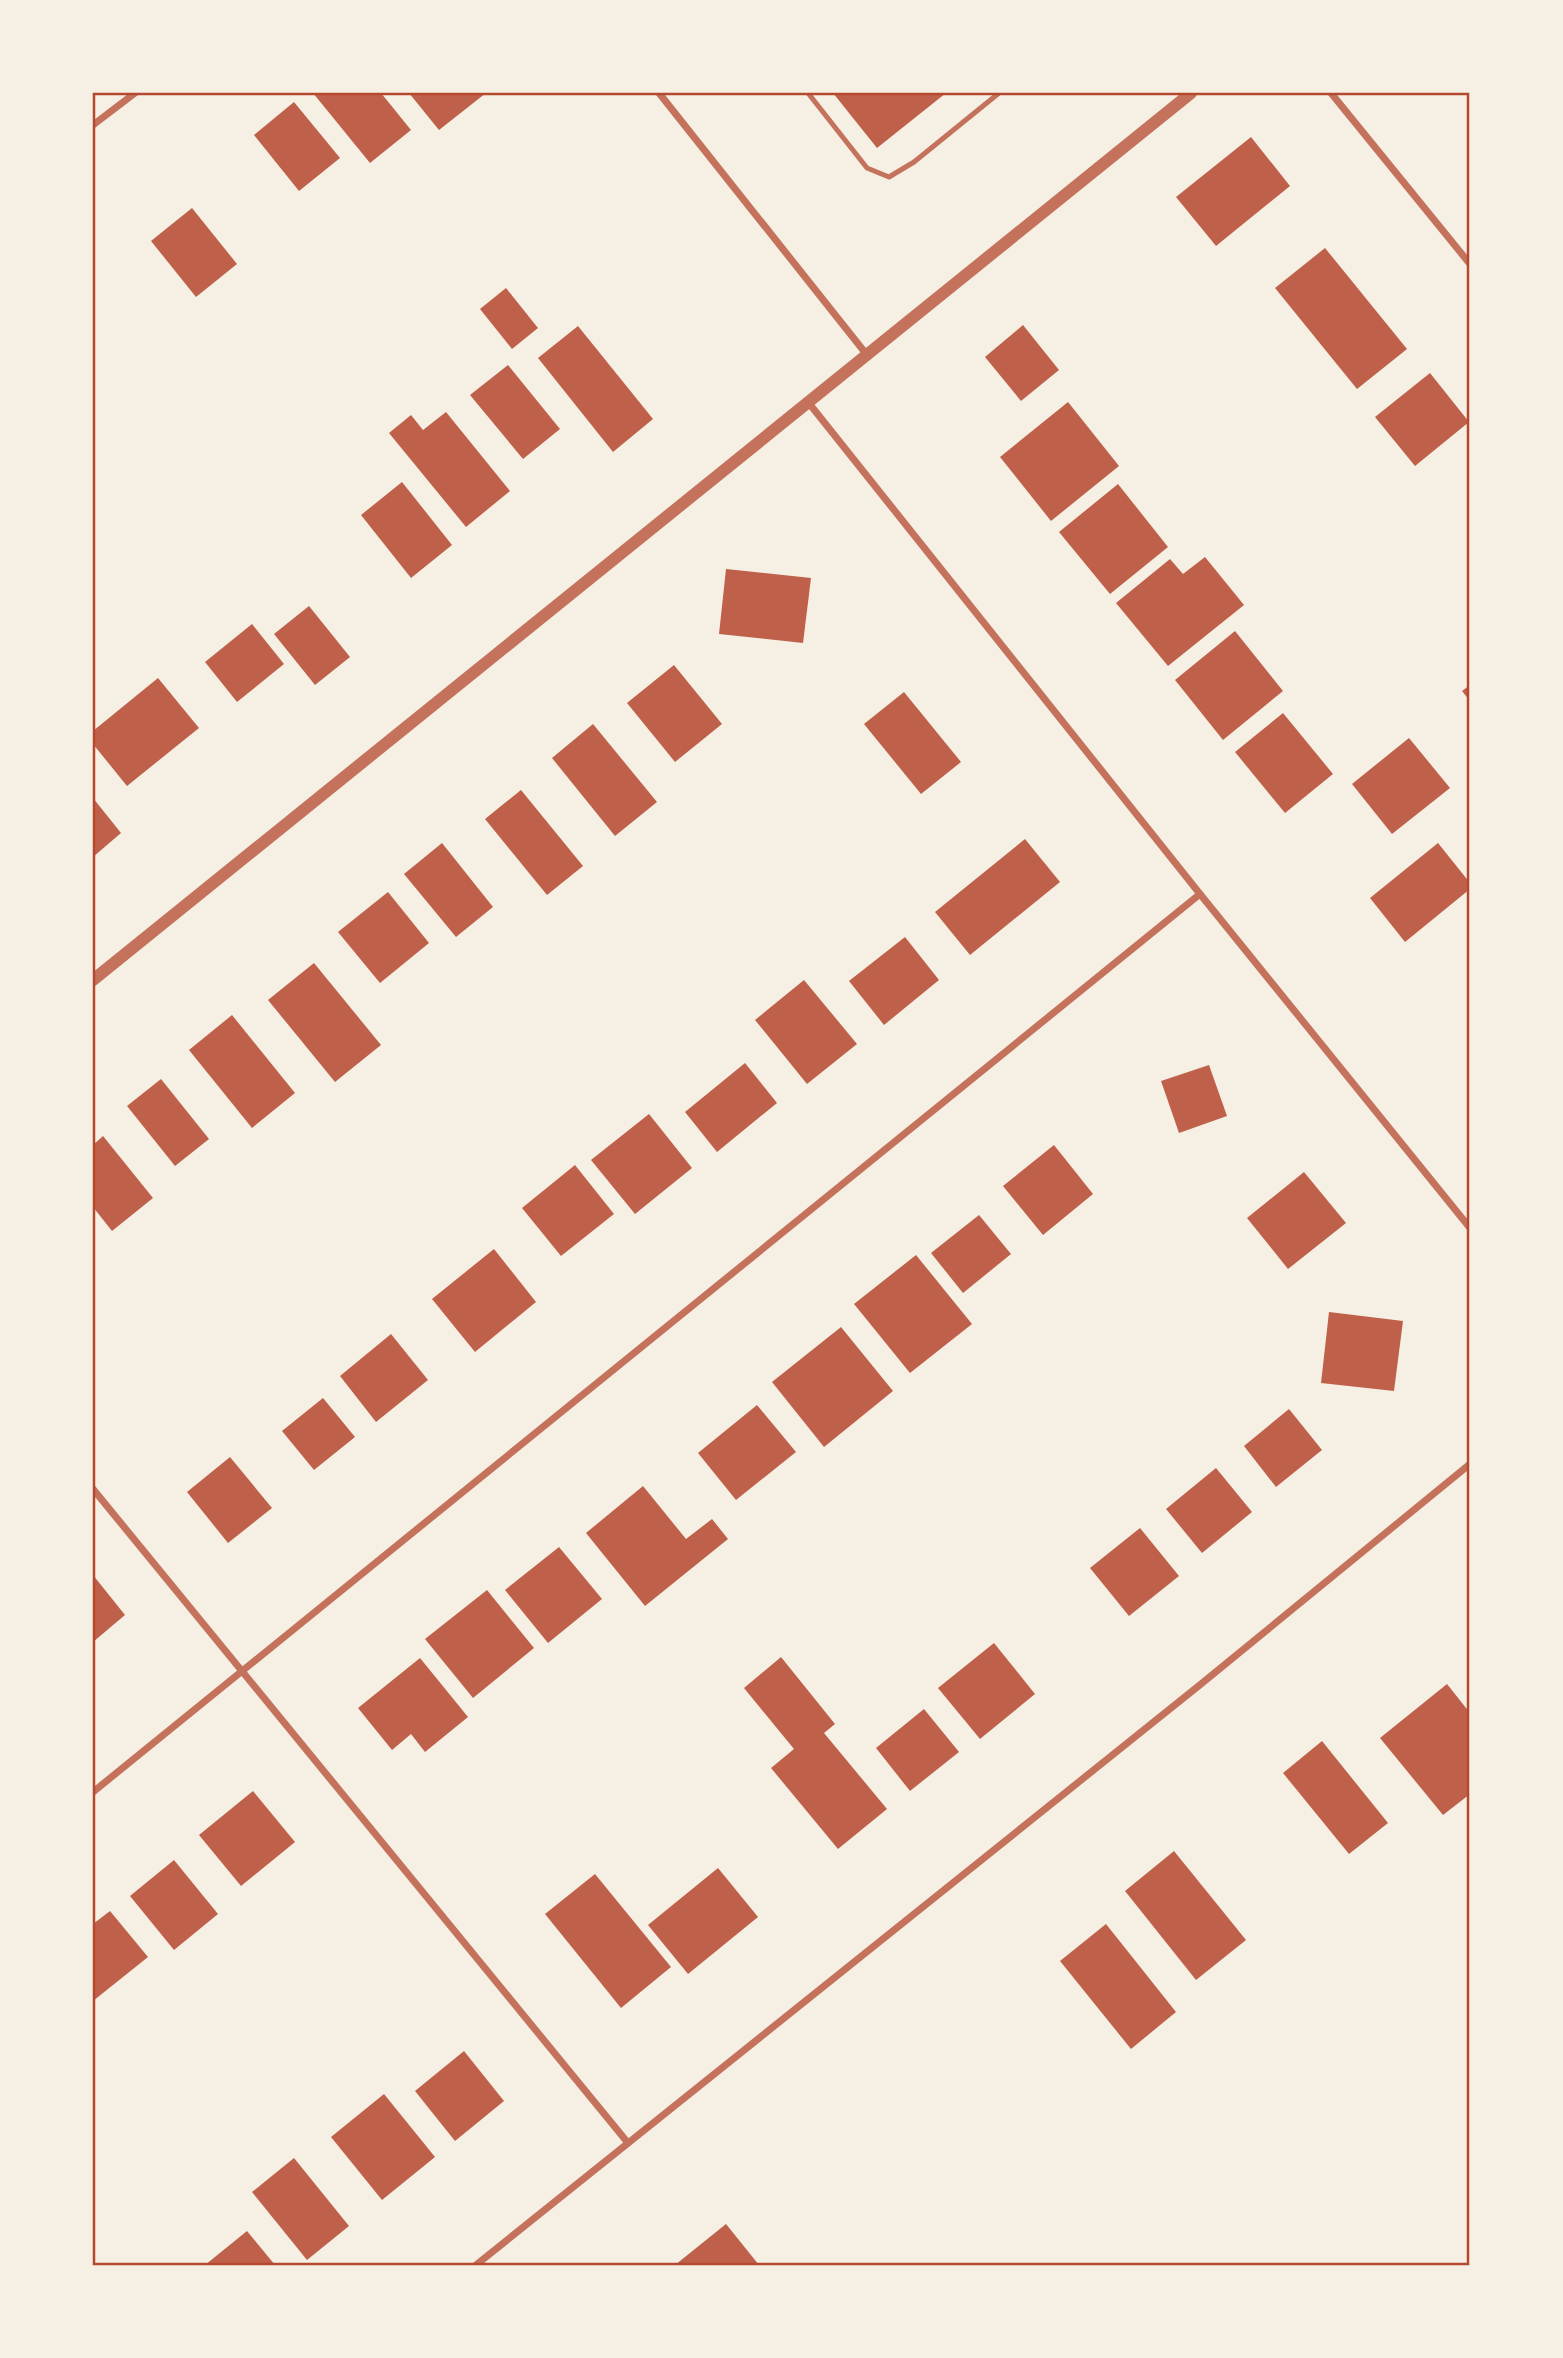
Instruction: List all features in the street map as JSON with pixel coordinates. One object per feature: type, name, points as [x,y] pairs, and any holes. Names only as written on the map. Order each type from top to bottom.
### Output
[{"type":"street","points":[[93,125],[135,93]]},
{"type":"street","points":[[659,93],[867,355]]},
{"type":"street","points":[[93,980],[1191,93]]},
{"type":"street","points":[[1331,93],[1470,264]]},
{"type":"street","points":[[808,402],[1470,1228]]},
{"type":"street","points":[[93,1792],[1200,894]]},
{"type":"street","points":[[476,2265],[1201,1684],[1470,1464]]},
{"type":"street","points":[[93,1489],[628,2143]]},
{"type":"street","points":[[486,2257],[493,2265]]},
{"type":"lane","points":[[808,93],[867,168],[889,177],[914,162],[999,93]]},
{"type":"building","points":[[313,93],[381,93],[411,130],[370,163]]},
{"type":"building","points":[[409,93],[486,93],[439,130]]},
{"type":"building","points":[[833,93],[946,93],[877,148]]},
{"type":"building","points":[[294,102],[340,158],[299,191],[254,135]]},
{"type":"building","points":[[1251,137],[1290,186],[1216,246],[1176,197]]},
{"type":"building","points":[[192,208],[237,264],[196,297],[151,241]]},
{"type":"building","points":[[1325,248],[1407,349],[1357,389],[1275,288]]},
{"type":"building","points":[[506,288],[538,328],[512,349],[480,309]]},
{"type":"building","points":[[1023,325],[1059,370],[1021,401],[985,357]]},
{"type":"building","points":[[578,326],[653,419],[613,452],[538,358]]},
{"type":"building","points":[[508,365],[560,429],[523,459],[470,395]]},
{"type":"building","points":[[1430,373],[1469,422],[1415,466],[1375,417]]},
{"type":"building","points":[[1068,402],[1119,466],[1051,521],[1000,457]]},
{"type":"building","points":[[446,412],[510,491],[466,527],[389,433],[411,415],[423,430]]},
{"type":"building","points":[[402,482],[452,545],[411,578],[361,515]]},
{"type":"building","points":[[1118,484],[1168,547],[1110,594],[1059,532]]},
{"type":"building","points":[[1205,557],[1244,605],[1168,666],[1116,603],[1170,559],[1183,574]]},
{"type":"building","points":[[726,569],[811,578],[803,643],[719,634]]},
{"type":"building","points":[[309,606],[350,657],[315,685],[274,634]]},
{"type":"building","points":[[252,624],[284,664],[237,702],[205,662]]},
{"type":"building","points":[[1235,631],[1283,691],[1223,740],[1175,680]]},
{"type":"building","points":[[674,665],[722,724],[675,762],[627,703]]},
{"type":"building","points":[[158,678],[199,728],[127,786],[93,744],[93,731]]},
{"type":"building","points":[[1470,685],[1470,701],[1462,691]]},
{"type":"building","points":[[904,692],[961,762],[921,794],[864,724]]},
{"type":"building","points":[[1283,713],[1333,774],[1285,813],[1235,752]]},
{"type":"building","points":[[593,724],[657,802],[615,836],[552,758]]},
{"type":"building","points":[[1409,738],[1450,788],[1392,834],[1352,784]]},
{"type":"building","points":[[521,790],[583,866],[547,895],[485,819]]},
{"type":"building","points":[[93,798],[121,833],[93,857]]},
{"type":"building","points":[[1025,839],[1060,882],[970,955],[935,912]]},
{"type":"building","points":[[442,843],[493,907],[456,937],[404,874]]},
{"type":"building","points":[[1438,843],[1470,883],[1470,889],[1405,942],[1370,898]]},
{"type":"building","points":[[388,892],[429,943],[380,983],[338,932]]},
{"type":"building","points":[[905,937],[939,980],[884,1025],[849,981]]},
{"type":"building","points":[[314,963],[381,1045],[335,1082],[268,1000]]},
{"type":"building","points":[[804,980],[857,1044],[807,1084],[755,1020]]},
{"type":"building","points":[[232,1015],[295,1093],[252,1128],[189,1050]]},
{"type":"building","points":[[745,1063],[777,1103],[717,1152],[685,1112]]},
{"type":"building","points":[[1209,1065],[1227,1116],[1179,1133],[1161,1081]]},
{"type":"building","points":[[161,1079],[209,1139],[175,1166],[127,1106]]},
{"type":"building","points":[[649,1114],[692,1168],[635,1214],[591,1160]]},
{"type":"building","points":[[103,1136],[153,1198],[112,1231],[93,1207],[93,1145]]},
{"type":"building","points":[[1054,1145],[1093,1194],[1043,1235],[1003,1186]]},
{"type":"building","points":[[575,1165],[614,1214],[561,1256],[522,1208]]},
{"type":"building","points":[[1304,1172],[1346,1223],[1288,1269],[1247,1218]]},
{"type":"building","points":[[979,1215],[1011,1254],[963,1293],[931,1253]]},
{"type":"building","points":[[494,1249],[536,1302],[475,1352],[432,1299]]},
{"type":"building","points":[[916,1255],[972,1324],[910,1373],[854,1304]]},
{"type":"building","points":[[1329,1312],[1403,1321],[1394,1391],[1321,1383]]},
{"type":"building","points":[[841,1327],[893,1391],[824,1447],[772,1382]]},
{"type":"building","points":[[391,1334],[428,1380],[376,1422],[340,1376]]},
{"type":"building","points":[[323,1398],[355,1437],[314,1470],[282,1431]]},
{"type":"building","points":[[757,1405],[796,1452],[736,1500],[698,1453]]},
{"type":"building","points":[[1289,1409],[1322,1450],[1276,1487],[1244,1446]]},
{"type":"building","points":[[230,1457],[272,1508],[228,1543],[187,1492]]},
{"type":"building","points":[[1216,1468],[1252,1512],[1202,1553],[1166,1509]]},
{"type":"building","points":[[643,1486],[686,1539],[712,1519],[728,1539],[645,1606],[586,1533]]},
{"type":"building","points":[[1140,1528],[1179,1576],[1129,1616],[1090,1568]]},
{"type":"building","points":[[559,1547],[602,1599],[548,1643],[505,1590]]},
{"type":"building","points":[[93,1575],[125,1615],[93,1642]]},
{"type":"building","points":[[487,1590],[534,1648],[473,1698],[425,1639]]},
{"type":"building","points":[[994,1643],[1035,1694],[980,1739],[938,1688]]},
{"type":"building","points":[[781,1657],[835,1724],[824,1733],[887,1809],[838,1849],[771,1768],[794,1749],[744,1688]]},
{"type":"building","points":[[420,1658],[468,1717],[425,1752],[411,1734],[392,1750],[358,1708]]},
{"type":"building","points":[[1447,1684],[1470,1713],[1470,1794],[1443,1815],[1380,1738]]},
{"type":"building","points":[[924,1709],[959,1752],[910,1791],[876,1748]]},
{"type":"building","points":[[1322,1741],[1388,1823],[1349,1854],[1283,1773]]},
{"type":"building","points":[[253,1791],[295,1842],[241,1886],[199,1835]]},
{"type":"building","points":[[1174,1851],[1246,1940],[1196,1980],[1125,1891]]},
{"type":"building","points":[[174,1860],[218,1914],[174,1950],[130,1896]]},
{"type":"building","points":[[718,1868],[758,1917],[688,1974],[648,1925]]},
{"type":"building","points":[[595,1874],[671,1967],[621,2008],[545,1914]]},
{"type":"building","points":[[110,1911],[148,1957],[93,2001],[93,1924]]},
{"type":"building","points":[[1106,1924],[1176,2012],[1131,2049],[1060,1961]]},
{"type":"building","points":[[464,2051],[504,2101],[455,2141],[415,2091]]},
{"type":"building","points":[[384,2094],[435,2157],[382,2200],[331,2137]]},
{"type":"building","points":[[294,2158],[349,2226],[307,2260],[252,2192]]},
{"type":"building","points":[[726,2224],[759,2265],[675,2265]]},
{"type":"building","points":[[247,2231],[275,2265],[205,2265]]}]
